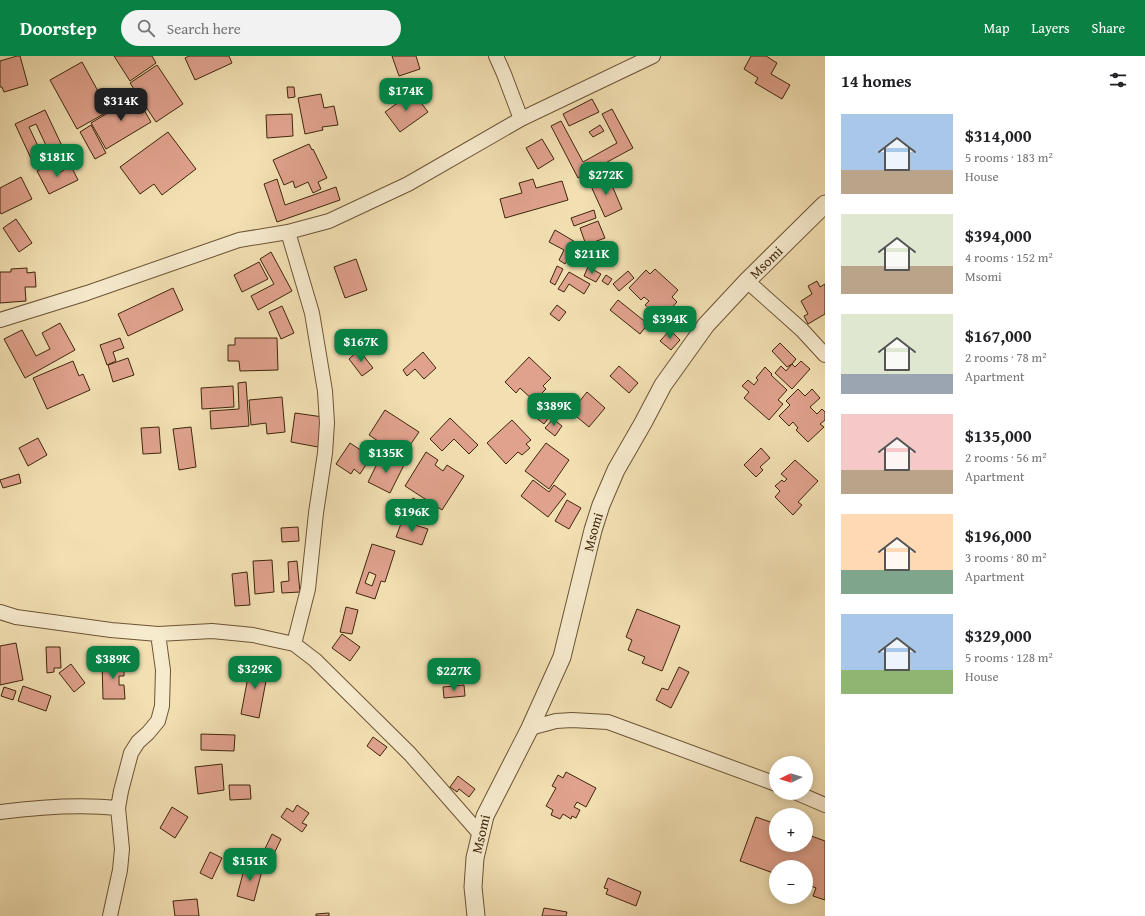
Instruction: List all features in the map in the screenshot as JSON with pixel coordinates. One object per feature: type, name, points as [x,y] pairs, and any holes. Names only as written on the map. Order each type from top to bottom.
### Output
[{"type":"street","points":[[496,56],[521,119]]},
{"type":"street","points":[[0,320],[239,240],[288,232],[329,221],[408,184],[521,119],[653,56]]},
{"type":"street","name":"Msomi","points":[[476,916],[474,880],[475,858],[485,816],[530,728],[562,657],[593,530],[601,505],[616,470],[663,386],[706,325],[747,281],[825,204]]},
{"type":"street","points":[[288,232],[312,313],[325,391],[327,423],[308,589],[294,644]]},
{"type":"street","points":[[747,281],[802,330],[825,356]]},
{"type":"street","points":[[0,612],[16,617],[110,630],[158,634],[212,631],[253,634],[294,644],[315,660],[410,754],[481,835]]},
{"type":"street","points":[[110,916],[120,870],[122,850],[118,808],[131,753],[138,742],[158,721],[162,706],[163,670],[158,634]]},
{"type":"street","points":[[530,728],[556,721],[572,720],[608,722],[769,781]]},
{"type":"street","points":[[813,800],[825,805]]},
{"type":"street","points":[[0,812],[36,807],[92,806],[118,808]]},
{"type":"building","points":[[20,56],[28,85],[4,92],[2,87],[0,87],[0,61]]},
{"type":"building","points":[[114,56],[152,56],[156,63],[130,81]]},
{"type":"building","points":[[189,56],[229,56],[232,63],[195,80],[185,58]]},
{"type":"building","points":[[392,56],[416,56],[420,69],[399,76]]},
{"type":"building","points":[[751,56],[766,56],[777,63],[771,74],[790,85],[782,99],[755,83],[758,78],[744,69]]},
{"type":"building","points":[[82,62],[109,111],[77,129],[50,80]]},
{"type":"building","points":[[157,65],[183,104],[156,122],[130,83]]},
{"type":"building","points":[[287,87],[294,87],[295,97],[288,98]]},
{"type":"building","points":[[413,92],[428,112],[400,132],[385,112]]},
{"type":"building","points":[[321,94],[324,108],[334,106],[338,125],[322,127],[323,130],[305,134],[298,98]]},
{"type":"building","points":[[136,96],[151,122],[106,149],[91,123]]},
{"type":"building","points":[[592,99],[599,112],[569,126],[563,114]]},
{"type":"building","points":[[612,109],[633,148],[578,178],[551,126],[561,121],[583,162],[617,143],[602,114]]},
{"type":"building","points":[[45,110],[63,148],[50,154],[36,124],[29,127],[45,161],[35,167],[15,124]]},
{"type":"building","points":[[292,114],[293,136],[267,138],[266,115]]},
{"type":"building","points":[[91,125],[106,153],[95,159],[80,132]]},
{"type":"building","points":[[600,125],[604,131],[593,137],[589,132]]},
{"type":"building","points":[[168,132],[196,169],[162,195],[154,184],[140,194],[120,167]]},
{"type":"building","points":[[542,139],[554,159],[538,169],[526,148]]},
{"type":"building","points":[[309,144],[327,178],[318,182],[321,189],[313,193],[308,182],[295,188],[293,181],[284,185],[273,160]]},
{"type":"building","points":[[52,164],[57,174],[71,166],[78,180],[49,194],[37,171]]},
{"type":"building","points":[[608,176],[622,209],[605,217],[590,184]]},
{"type":"building","points":[[21,177],[32,199],[1,214],[0,188]]},
{"type":"building","points":[[277,179],[285,205],[336,187],[340,200],[277,222],[264,184]]},
{"type":"building","points":[[533,179],[536,188],[562,181],[568,200],[505,218],[500,199],[522,193],[519,183]]},
{"type":"building","points":[[594,210],[596,218],[574,226],[571,218]]},
{"type":"building","points":[[16,219],[32,243],[19,252],[3,228]]},
{"type":"building","points":[[598,221],[605,238],[586,245],[580,228]]},
{"type":"building","points":[[555,230],[577,243],[565,264],[559,260],[564,250],[549,242]]},
{"type":"building","points":[[271,252],[292,291],[258,310],[251,296],[274,284],[260,259]]},
{"type":"building","points":[[356,259],[367,290],[345,298],[334,267]]},
{"type":"building","points":[[259,262],[268,279],[242,292],[234,275]]},
{"type":"building","points":[[557,266],[563,269],[555,285],[550,282]]},
{"type":"building","points":[[588,267],[601,274],[596,282],[584,276]]},
{"type":"building","points":[[27,268],[27,273],[35,272],[36,287],[25,287],[26,301],[0,303],[0,272],[11,272],[11,269]]},
{"type":"building","points":[[655,269],[678,290],[672,297],[677,302],[665,315],[658,308],[653,312],[645,305],[649,301],[644,297],[641,300],[629,288],[646,270],[650,274]]},
{"type":"building","points":[[628,271],[634,278],[619,291],[613,284]]},
{"type":"building","points":[[569,272],[590,284],[584,294],[569,284],[564,292],[558,289]]},
{"type":"building","points":[[606,275],[612,279],[608,285],[602,281]]},
{"type":"building","points":[[817,281],[820,287],[825,284],[825,314],[808,324],[804,316],[808,314],[801,301],[812,294],[808,286]]},
{"type":"building","points":[[173,288],[183,310],[128,336],[118,314]]},
{"type":"building","points":[[618,300],[648,324],[640,334],[610,310]]},
{"type":"building","points":[[557,305],[566,312],[559,321],[550,314]]},
{"type":"building","points":[[282,306],[294,333],[281,339],[269,312]]},
{"type":"building","points":[[60,323],[75,350],[25,378],[4,339],[22,330],[36,356],[50,349],[42,333]]},
{"type":"building","points":[[670,330],[680,340],[671,350],[660,341]]},
{"type":"building","points":[[120,338],[124,348],[113,352],[116,361],[107,365],[100,345]]},
{"type":"building","points":[[235,338],[277,338],[278,370],[240,371],[239,361],[228,361],[228,345],[235,345]]},
{"type":"building","points":[[780,343],[796,359],[787,367],[772,351]]},
{"type":"building","points":[[359,350],[373,368],[362,376],[349,359]]},
{"type":"building","points":[[423,352],[436,368],[424,379],[415,369],[407,376],[403,370]]},
{"type":"building","points":[[529,357],[551,378],[543,386],[546,389],[534,401],[520,388],[516,393],[505,382]]},
{"type":"building","points":[[128,358],[134,375],[113,382],[108,365]]},
{"type":"building","points":[[73,361],[79,376],[83,374],[90,390],[47,409],[33,378]]},
{"type":"building","points":[[801,361],[810,369],[792,389],[775,373],[781,366],[786,371],[792,364],[795,367]]},
{"type":"building","points":[[619,366],[638,383],[629,393],[610,376]]},
{"type":"building","points":[[765,367],[787,390],[778,400],[783,404],[769,420],[744,398],[749,392],[742,386],[748,380],[754,385],[758,380],[756,378]]},
{"type":"building","points":[[246,382],[249,426],[211,429],[210,411],[239,409],[238,383]]},
{"type":"building","points":[[233,386],[234,407],[202,409],[201,388]]},
{"type":"building","points":[[798,389],[805,396],[812,389],[820,398],[810,407],[817,414],[822,409],[825,412],[825,420],[820,424],[824,427],[808,442],[796,430],[798,428],[793,422],[789,426],[779,416],[790,405],[786,401]]},
{"type":"building","points":[[587,392],[605,408],[589,427],[571,412]]},
{"type":"building","points":[[282,397],[285,432],[267,434],[266,423],[251,425],[249,400]]},
{"type":"building","points":[[536,406],[549,417],[544,424],[530,413]]},
{"type":"building","points":[[385,410],[419,432],[402,457],[369,435]]},
{"type":"building","points":[[295,413],[323,417],[318,447],[291,442]]},
{"type":"building","points":[[450,418],[478,445],[469,454],[454,439],[442,451],[430,439]]},
{"type":"building","points":[[553,419],[562,426],[555,436],[545,428]]},
{"type":"building","points":[[512,420],[531,440],[526,444],[530,448],[522,455],[518,452],[506,464],[487,443]]},
{"type":"building","points":[[159,427],[161,453],[143,454],[141,428]]},
{"type":"building","points":[[191,427],[196,467],[179,470],[173,429]]},
{"type":"building","points":[[38,438],[47,455],[28,466],[19,448]]},
{"type":"building","points":[[350,443],[371,457],[360,474],[354,469],[351,474],[336,464]]},
{"type":"building","points":[[546,443],[569,460],[549,489],[525,471]]},
{"type":"building","points":[[761,448],[770,458],[760,467],[763,470],[756,477],[744,465]]},
{"type":"building","points":[[426,452],[438,460],[435,465],[443,471],[447,465],[464,476],[442,510],[405,486]]},
{"type":"building","points":[[382,454],[404,465],[390,493],[368,482]]},
{"type":"building","points":[[795,460],[818,481],[798,502],[802,505],[793,515],[775,497],[780,491],[775,486],[782,480],[784,482],[787,479],[781,474]]},
{"type":"building","points":[[19,474],[21,483],[3,488],[0,480]]},
{"type":"building","points":[[533,480],[549,492],[554,485],[566,494],[548,517],[521,496]]},
{"type":"building","points":[[413,498],[429,507],[420,522],[404,513]]},
{"type":"building","points":[[567,500],[581,508],[569,529],[555,521]]},
{"type":"building","points":[[402,521],[428,529],[422,545],[396,537]]},
{"type":"building","points":[[298,527],[299,541],[282,542],[281,528]]},
{"type":"building","points":[[372,544],[395,551],[385,582],[381,581],[375,599],[356,593]],"holes":[[[369,572],[376,575],[372,586],[365,583]]]},
{"type":"building","points":[[272,560],[274,592],[255,594],[253,561]]},
{"type":"building","points":[[297,561],[300,592],[282,593],[281,582],[289,581],[288,562]]},
{"type":"building","points":[[247,572],[250,605],[235,606],[232,574]]},
{"type":"building","points":[[346,607],[358,610],[352,634],[340,632]]},
{"type":"building","points":[[637,609],[680,626],[662,671],[642,663],[645,657],[628,650],[632,640],[626,637]]},
{"type":"building","points":[[342,634],[360,647],[350,661],[332,648]]},
{"type":"building","points":[[16,643],[23,680],[0,685],[0,646]]},
{"type":"building","points":[[46,647],[60,647],[61,668],[54,668],[54,672],[47,673]]},
{"type":"building","points":[[124,660],[124,676],[119,676],[119,685],[124,685],[125,699],[103,699],[102,661]]},
{"type":"building","points":[[251,661],[269,665],[259,718],[241,714]]},
{"type":"building","points":[[71,664],[85,683],[74,692],[59,673]]},
{"type":"building","points":[[679,667],[689,672],[671,708],[656,700],[662,688],[668,690]]},
{"type":"building","points":[[464,685],[465,696],[444,698],[443,687]]},
{"type":"building","points":[[23,686],[51,696],[46,711],[18,701]]},
{"type":"building","points":[[4,687],[16,691],[13,700],[1,696]]},
{"type":"building","points":[[201,734],[235,735],[234,751],[201,750]]},
{"type":"building","points":[[373,737],[387,747],[380,756],[367,746]]},
{"type":"building","points":[[222,764],[224,790],[198,794],[195,767]]},
{"type":"building","points":[[566,772],[596,788],[586,807],[577,802],[574,807],[580,810],[576,818],[572,816],[571,819],[563,814],[560,819],[551,815],[553,810],[546,806],[556,788],[552,786],[558,775],[563,778]]},
{"type":"building","points":[[458,776],[475,789],[469,797],[459,789],[457,792],[450,787]]},
{"type":"building","points":[[229,785],[250,785],[251,799],[230,800]]},
{"type":"building","points":[[297,805],[309,813],[302,823],[307,825],[302,832],[281,817],[287,808],[293,812]]},
{"type":"building","points":[[172,807],[188,817],[175,838],[160,828]]},
{"type":"building","points":[[756,817],[769,822],[769,852],[813,852],[813,837],[825,841],[825,900],[813,896],[816,888],[813,887],[813,860],[769,860],[769,871],[740,861]]},
{"type":"building","points":[[272,834],[281,839],[272,858],[263,853]]},
{"type":"building","points":[[210,852],[222,858],[212,879],[200,873]]},
{"type":"building","points":[[246,862],[263,867],[254,901],[237,896]]},
{"type":"building","points":[[608,878],[641,892],[636,906],[606,894],[608,889],[604,888]]},
{"type":"building","points":[[197,899],[199,916],[175,916],[173,901]]},
{"type":"building","points":[[544,908],[567,912],[566,916],[542,916]]},
{"type":"building","points":[[329,913],[329,916],[316,916],[316,914]]}]
